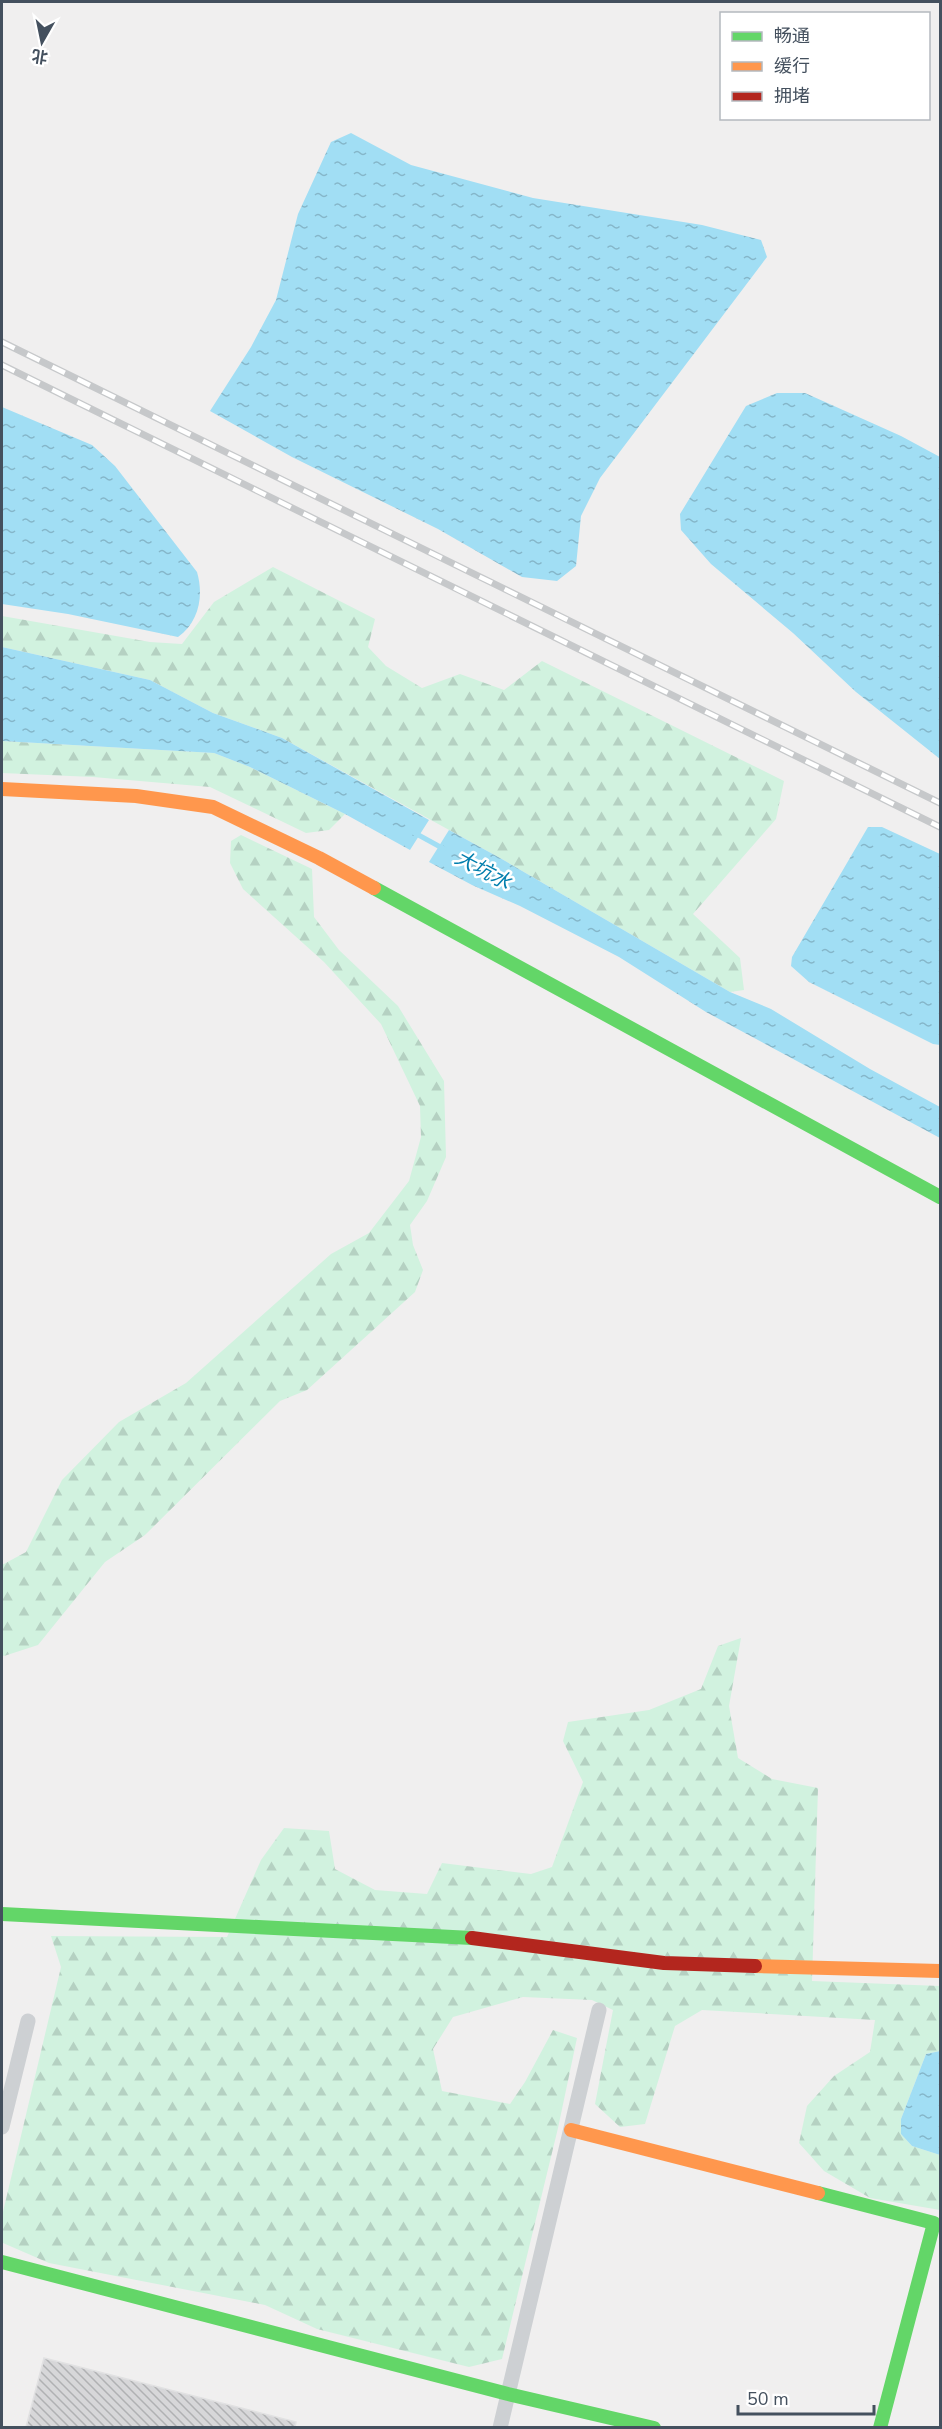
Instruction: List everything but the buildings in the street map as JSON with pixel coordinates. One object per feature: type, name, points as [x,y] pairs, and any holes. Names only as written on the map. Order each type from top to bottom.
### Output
[{"type":"street","points":[[2,789],[136,796],[213,807],[319,858],[940,1197]]},
{"type":"street","points":[[2,1914],[482,1939],[664,1963],[940,1971]]},
{"type":"street","points":[[500,2427],[599,2010]]},
{"type":"street","points":[[2,2127],[28,2021]]},
{"type":"street","points":[[571,2130],[934,2223],[880,2427]]},
{"type":"street","points":[[2,2262],[508,2394],[654,2427]]},
{"type":"green space","points":[[273,567],[375,619],[368,647],[386,666],[422,688],[460,674],[504,690],[542,661],[784,781],[776,819],[693,914],[740,958],[744,990],[730,992],[500,858],[282,738],[213,713],[150,680],[2,647],[2,616],[150,642],[182,644],[214,602]]},
{"type":"green space","points":[[2,741],[214,753],[250,767],[345,814],[329,830],[306,833],[210,787],[93,777],[2,773]]},
{"type":"green space","points":[[241,835],[312,869],[314,917],[339,950],[398,1006],[444,1081],[446,1157],[427,1201],[410,1225],[413,1245],[423,1270],[415,1292],[307,1390],[280,1401],[145,1535],[105,1562],[38,1645],[4,1656],[2,1655],[2,1565],[26,1552],[62,1480],[119,1422],[186,1383],[331,1254],[369,1233],[409,1181],[421,1137],[420,1106],[381,1024],[324,962],[243,889],[230,863],[231,841]]},
{"type":"green space","points":[[741,1638],[729,1706],[738,1758],[772,1779],[818,1788],[812,1981],[940,1986],[940,2051],[926,2054],[901,2119],[901,2134],[912,2146],[940,2155],[940,2210],[870,2198],[824,2171],[799,2143],[807,2106],[834,2076],[870,2052],[875,2020],[702,2010],[675,2026],[645,2124],[620,2127],[595,2104],[613,2010],[592,2000],[523,1997],[453,2017],[433,2049],[442,2091],[510,2104],[525,2082],[553,2030],[577,2038],[558,2128],[502,2359],[469,2367],[317,2329],[265,2305],[49,2263],[3,2243],[2,2216],[61,1967],[51,1936],[227,1937],[261,1860],[284,1828],[329,1831],[335,1869],[375,1890],[427,1894],[442,1863],[531,1874],[552,1867],[583,1782],[563,1741],[568,1722],[649,1710],[701,1689],[718,1646]]},
{"type":"water","points":[[351,133],[411,165],[533,198],[702,225],[761,240],[767,257],[600,478],[581,516],[576,566],[557,581],[522,577],[438,529],[292,457],[210,411],[251,347],[276,300],[298,214],[331,142]]},
{"type":"water","points":[[777,393],[805,393],[901,436],[940,457],[940,759],[856,692],[793,633],[711,564],[681,530],[680,514],[746,406]]},
{"type":"water","points":[[2,407],[92,445],[115,466],[197,572],[200,590],[198,608],[191,624],[178,637],[68,614],[2,604]]},
{"type":"water","points":[[2,647],[150,680],[213,713],[282,738],[429,820],[410,850],[345,814],[250,767],[214,753],[2,741]]},
{"type":"water","points":[[868,827],[882,827],[940,854],[940,1045],[933,1044],[809,982],[791,966],[792,957]]},
{"type":"water","points":[[449,830],[730,992],[771,1009],[870,1069],[940,1107],[940,1138],[706,1012],[619,957],[429,862]]},
{"type":"water","points":[[940,2051],[940,2155],[912,2146],[901,2134],[901,2119],[926,2054]]},
{"type":"waterway","name":"大坑水","points":[[413,832],[444,849]]},
{"type":"railway","points":[[2,342],[940,803]]},
{"type":"railway","points":[[2,365],[940,827]]},
{"type":"traffic: fast","points":[[374,888],[940,1197]]},
{"type":"traffic: fast","points":[[2,1914],[472,1938]]},
{"type":"traffic: fast","points":[[818,2193],[934,2223],[880,2428]]},
{"type":"traffic: fast","points":[[2,2262],[508,2394],[654,2428]]},
{"type":"traffic: slow","points":[[2,789],[136,796],[213,807],[319,858],[374,888]]},
{"type":"traffic: slow","points":[[755,1966],[940,1971]]},
{"type":"traffic: slow","points":[[571,2130],[818,2193]]},
{"type":"traffic: jam","points":[[472,1938],[664,1963],[755,1966]]}]
